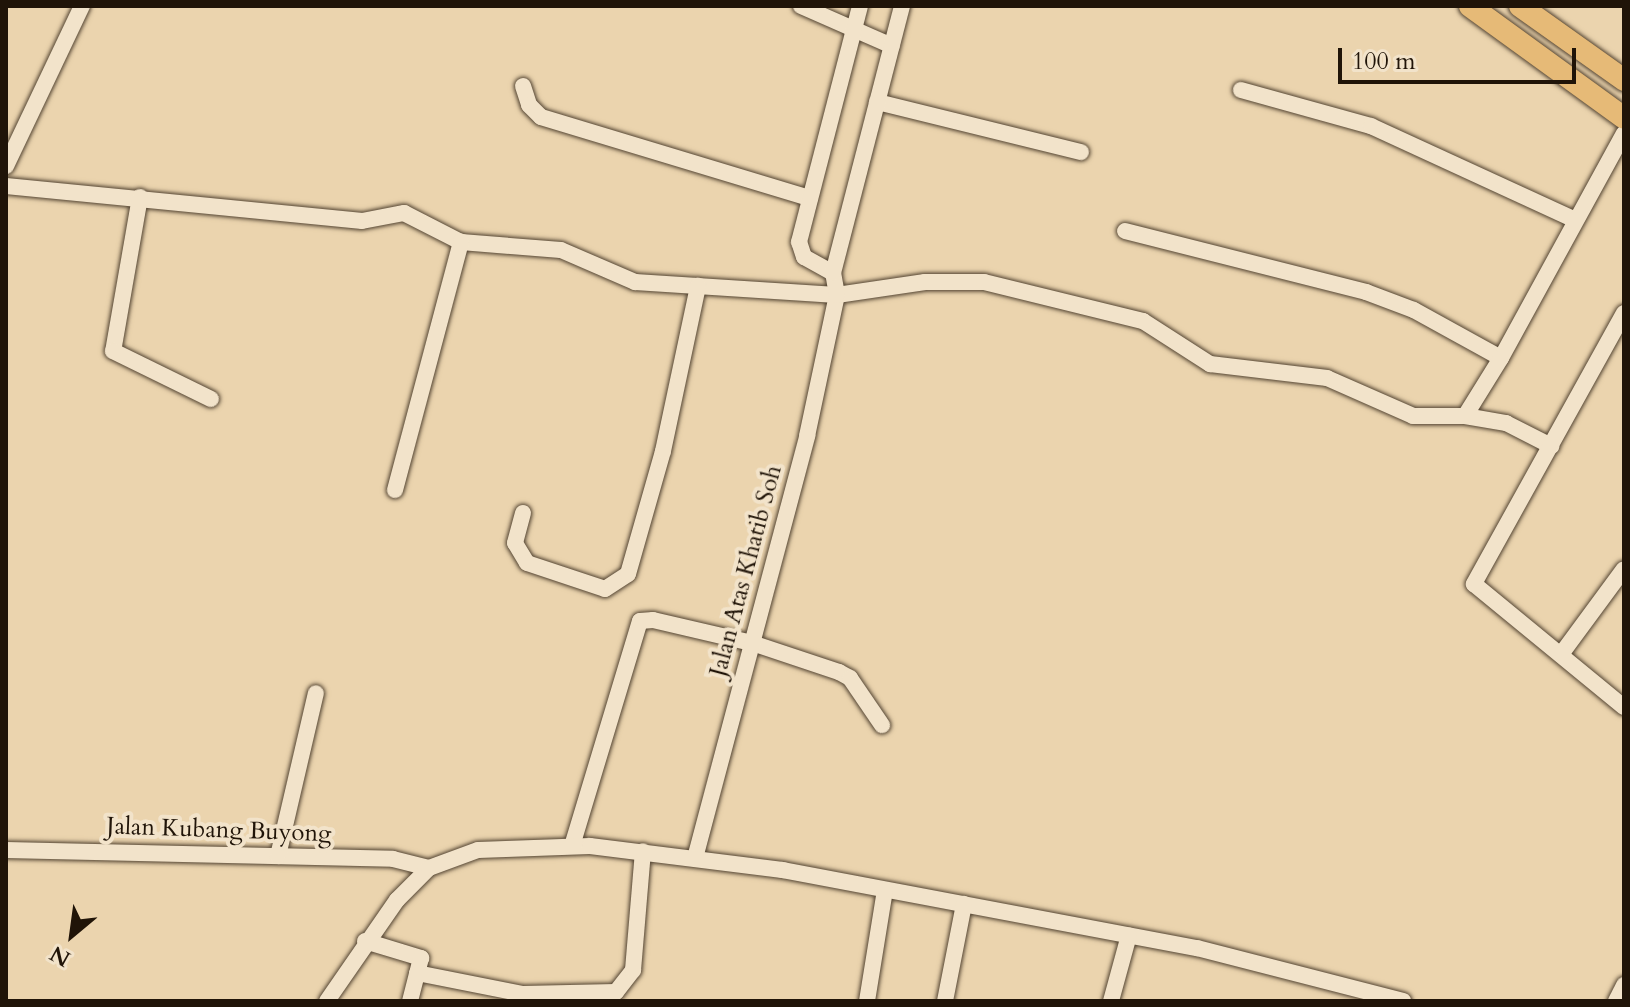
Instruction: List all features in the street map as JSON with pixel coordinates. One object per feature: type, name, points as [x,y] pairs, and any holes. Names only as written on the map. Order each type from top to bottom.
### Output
[{"type":"highway","points":[[1470,6],[1624,118]]},
{"type":"highway","points":[[1520,6],[1624,80]]},
{"type":"street","points":[[82,6],[7,173],[140,197],[362,221],[404,213],[461,242],[561,250],[621,279],[837,295],[925,282],[984,282],[1143,321],[1210,364],[1327,378],[1425,419],[1465,416],[1506,423],[1551,446]]},
{"type":"street","points":[[801,6],[853,33],[892,46]]},
{"type":"street","points":[[833,273],[801,252],[810,198],[860,6]]},
{"type":"street","points":[[837,295],[833,273],[902,6]]},
{"type":"street","points":[[523,86],[529,105],[553,122],[810,198]]},
{"type":"street","points":[[1241,90],[1371,126],[1573,219]]},
{"type":"street","points":[[877,102],[1081,152]]},
{"type":"street","points":[[1465,416],[1501,358],[1573,219],[1624,133]]},
{"type":"street","points":[[140,197],[113,351],[211,399]]},
{"type":"street","points":[[1125,231],[1366,292],[1414,310],[1501,358]]},
{"type":"street","points":[[395,490],[461,242]]},
{"type":"street","points":[[523,513],[515,543],[527,563],[605,589],[628,574],[663,451],[698,286]]},
{"type":"street","name":"Jalan Atas Khatib Soh","points":[[695,858],[807,436],[837,295]]},
{"type":"street","points":[[1623,319],[1474,584],[1562,653],[1624,707]]},
{"type":"street","points":[[1562,653],[1624,569]]},
{"type":"street","points":[[572,846],[640,621],[653,620],[752,643],[850,678],[882,725]]},
{"type":"street","points":[[278,856],[316,693]]},
{"type":"street","points":[[327,1001],[365,941],[429,868],[478,850],[572,846],[695,858],[964,904],[1129,935],[1403,1001]]},
{"type":"street","name":"Jalan Kubang Buyong","points":[[6,850],[393,859],[429,868]]},
{"type":"street","points":[[417,973],[523,994],[616,992],[633,970],[643,851]]},
{"type":"street","points":[[867,1001],[885,890]]},
{"type":"street","points":[[945,1001],[964,904]]},
{"type":"street","points":[[1111,1001],[1129,935]]},
{"type":"street","points":[[365,941],[421,958],[410,1001]]},
{"type":"street","points":[[1616,1001],[1624,985]]}]
